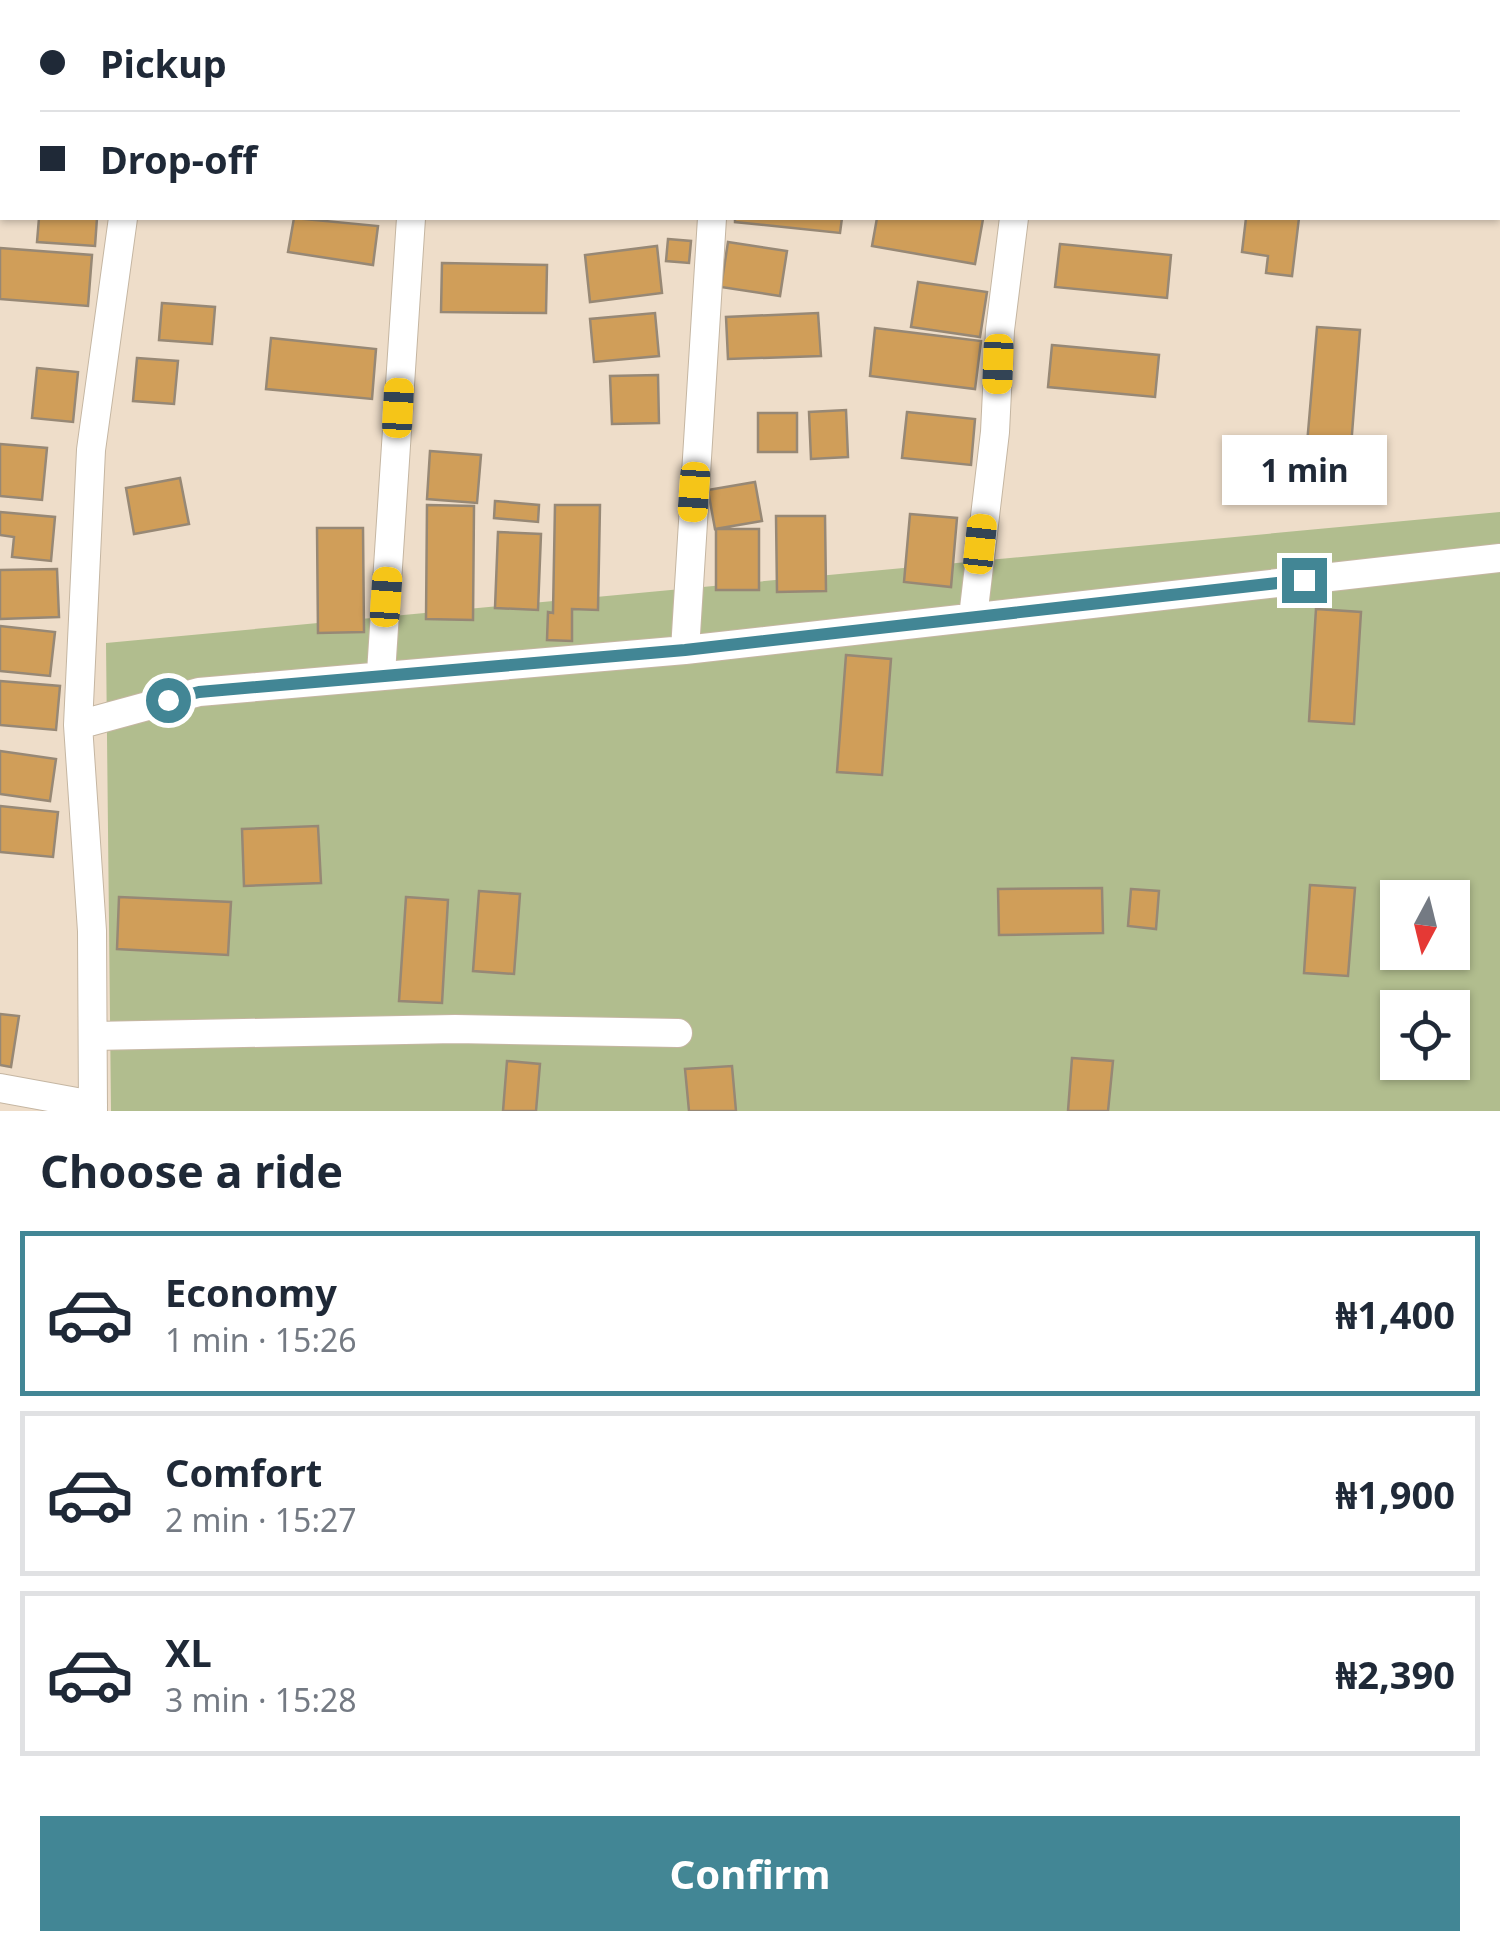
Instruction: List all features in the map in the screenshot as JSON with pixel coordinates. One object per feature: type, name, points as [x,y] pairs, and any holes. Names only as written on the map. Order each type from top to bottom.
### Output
[{"type":"street","points":[[0,1088],[93,1108],[92,931],[78,725],[92,450],[123,220]]},
{"type":"street","points":[[382,673],[410,220]]},
{"type":"street","points":[[685,650],[712,220]]},
{"type":"street","points":[[973,617],[996,432],[1000,330],[1014,220]]},
{"type":"street","points":[[78,725],[199,692],[382,673],[685,650],[1500,558]]},
{"type":"street","points":[[93,1036],[455,1029],[678,1033]]},
{"type":"green space","points":[[1500,512],[1500,1111],[111,1111],[106,643]]},
{"type":"building","points":[[39,220],[97,220],[95,246],[37,242]]},
{"type":"building","points":[[294,220],[378,226],[373,265],[288,252]]},
{"type":"building","points":[[735,220],[842,220],[840,233]]},
{"type":"building","points":[[877,220],[983,220],[975,264],[872,246]]},
{"type":"building","points":[[1246,220],[1299,220],[1292,276],[1266,273],[1268,256],[1242,252]]},
{"type":"building","points":[[668,239],[691,241],[689,263],[666,261]]},
{"type":"building","points":[[728,242],[787,251],[780,296],[721,287]]},
{"type":"building","points":[[1060,244],[1171,255],[1167,298],[1055,287]]},
{"type":"building","points":[[657,246],[662,293],[590,302],[585,255]]},
{"type":"building","points":[[0,248],[92,255],[88,306],[0,299]]},
{"type":"building","points":[[442,263],[547,265],[546,313],[441,312]]},
{"type":"building","points":[[918,282],[987,292],[980,337],[911,327]]},
{"type":"building","points":[[162,303],[215,307],[212,344],[159,340]]},
{"type":"building","points":[[655,313],[659,356],[594,362],[590,319]]},
{"type":"building","points":[[818,313],[821,356],[728,359],[726,317]]},
{"type":"building","points":[[1317,327],[1360,330],[1351,447],[1307,444]]},
{"type":"building","points":[[875,328],[981,341],[975,389],[870,376]]},
{"type":"building","points":[[271,338],[376,349],[372,399],[266,389]]},
{"type":"building","points":[[1052,345],[1159,355],[1155,397],[1048,387]]},
{"type":"building","points":[[137,358],[178,361],[174,404],[133,401]]},
{"type":"building","points":[[37,368],[78,372],[73,422],[32,418]]},
{"type":"building","points":[[658,375],[659,423],[612,424],[610,376]]},
{"type":"building","points":[[846,410],[848,457],[811,459],[809,412]]},
{"type":"building","points":[[907,412],[975,419],[971,465],[902,458]]},
{"type":"building","points":[[758,413],[797,413],[797,452],[758,452]]},
{"type":"building","points":[[0,444],[47,448],[42,500],[0,496]]},
{"type":"building","points":[[430,451],[481,455],[477,503],[427,499]]},
{"type":"building","points":[[180,478],[189,524],[134,534],[126,488]]},
{"type":"building","points":[[755,482],[762,521],[715,529],[708,490]]},
{"type":"building","points":[[495,501],[539,505],[538,522],[494,518]]},
{"type":"building","points":[[427,505],[474,506],[473,620],[426,619]]},
{"type":"building","points":[[555,505],[600,505],[598,610],[572,609],[572,641],[547,640],[548,612],[553,613]]},
{"type":"building","points":[[0,512],[55,517],[51,561],[12,557],[14,537],[0,535]]},
{"type":"building","points":[[910,514],[957,518],[951,587],[904,582]]},
{"type":"building","points":[[776,516],[825,516],[826,591],[777,592]]},
{"type":"building","points":[[317,528],[363,528],[364,632],[318,633]]},
{"type":"building","points":[[716,529],[759,529],[759,590],[716,590]]},
{"type":"building","points":[[498,532],[541,534],[538,610],[495,608]]},
{"type":"building","points":[[57,569],[59,617],[0,619],[0,570]]},
{"type":"building","points":[[1316,609],[1361,612],[1354,724],[1309,721]]},
{"type":"building","points":[[0,626],[55,632],[50,676],[0,671]]},
{"type":"building","points":[[846,655],[891,659],[882,775],[837,772]]},
{"type":"building","points":[[0,681],[60,686],[56,730],[0,725]]},
{"type":"building","points":[[0,751],[56,759],[50,801],[0,794]]},
{"type":"building","points":[[0,806],[58,812],[53,857],[0,852]]},
{"type":"building","points":[[318,826],[321,883],[244,886],[242,829]]},
{"type":"building","points":[[1310,885],[1355,888],[1348,976],[1304,973]]},
{"type":"building","points":[[1102,888],[1103,933],[999,935],[998,889]]},
{"type":"building","points":[[1131,889],[1159,891],[1156,929],[1128,926]]},
{"type":"building","points":[[479,891],[520,894],[514,974],[473,971]]},
{"type":"building","points":[[119,897],[231,902],[228,955],[117,949]]},
{"type":"building","points":[[406,897],[448,900],[442,1003],[399,1001]]},
{"type":"building","points":[[0,1014],[19,1016],[11,1067],[0,1065]]},
{"type":"building","points":[[1072,1058],[1113,1061],[1108,1111],[1068,1111]]},
{"type":"building","points":[[507,1061],[540,1064],[536,1111],[503,1111]]},
{"type":"building","points":[[732,1066],[736,1111],[689,1111],[685,1069]]},
{"type":"route","points":[[168,700],[199,692],[382,673],[685,650],[1304,580]]}]
